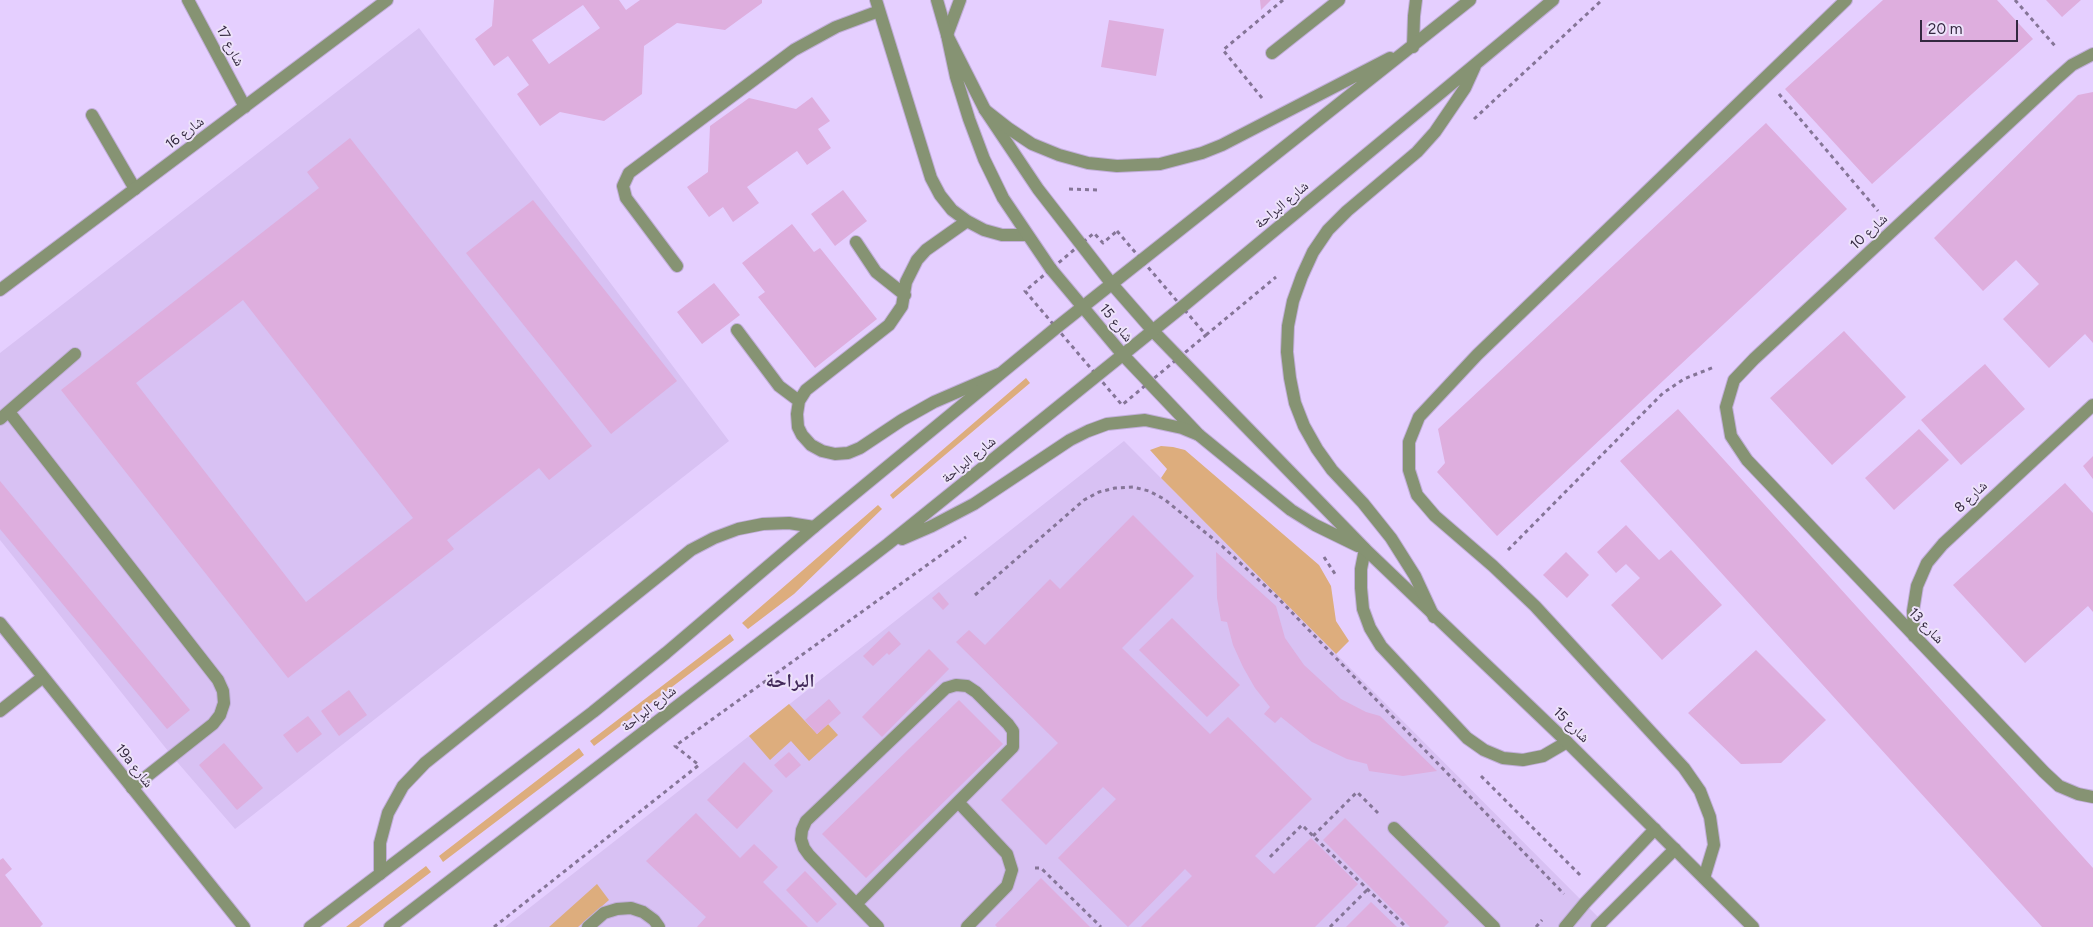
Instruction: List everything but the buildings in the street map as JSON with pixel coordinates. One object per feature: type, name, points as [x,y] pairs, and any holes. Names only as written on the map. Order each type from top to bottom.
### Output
[{"type":"street","name":"شارع 17","points":[[188,0],[245,107]]},
{"type":"street","name":"شارع 16","points":[[0,290],[387,0]]},
{"type":"street","name":"شارع 15","points":[[937,0],[956,77],[984,159],[1003,198],[1051,270],[1123,355],[1200,435],[1291,510],[1315,525],[1365,549]]},
{"type":"street","points":[[947,35],[960,0]]},
{"type":"street","points":[[1272,52],[1338,0]]},
{"type":"street","points":[[1413,47],[1416,0]]},
{"type":"street","points":[[310,927],[666,654],[814,527],[1111,283],[1413,47],[1470,0]]},
{"type":"street","name":"شارع البراحة","points":[[390,927],[888,544],[1123,355],[1552,0]]},
{"type":"street","points":[[1704,878],[1714,845],[1710,817],[1700,791],[1684,768],[1535,606],[1493,566],[1434,516],[1417,495],[1409,470],[1409,442],[1419,417],[1484,348],[1846,0]]},
{"type":"street","points":[[677,266],[626,198],[623,186],[629,173],[794,50],[878,5],[931,178],[940,195],[952,210],[984,230],[1002,235],[1026,234]]},
{"type":"street","name":"شارع 15","points":[[947,35],[985,110],[1038,189],[1111,283],[1153,330],[1365,549],[1567,742],[1753,927]]},
{"type":"street","points":[[985,110],[1024,139],[1059,155],[1088,163],[1117,166],[1160,164],[1202,154],[1413,47]]},
{"type":"street","name":"شارع 10","points":[[1747,460],[1730,436],[1726,407],[1734,380],[1754,359],[2072,66],[2093,54]]},
{"type":"street","points":[[1434,617],[1415,576],[1391,538],[1363,503],[1332,470],[1304,426],[1295,403],[1290,378],[1287,352],[1288,326],[1293,301],[1302,276],[1328,230],[1347,210],[1417,152],[1436,132],[1465,88],[1476,64]]},
{"type":"street","points":[[92,115],[135,189]]},
{"type":"street","points":[[967,221],[936,243],[917,260],[908,277],[902,306],[889,325],[815,381],[806,390],[799,401],[798,427],[811,445],[822,451],[835,454],[848,453],[860,448],[902,420],[934,402],[1001,373]]},
{"type":"street","points":[[856,242],[876,272],[905,295]]},
{"type":"street","points":[[737,330],[779,386],[799,401]]},
{"type":"street","points":[[75,354],[4,415],[218,680],[223,691],[224,703],[220,715],[212,724],[132,788]]},
{"type":"street","name":"شارع 8","points":[[1914,636],[1912,611],[1915,594],[1927,563],[1943,544],[2093,405]]},
{"type":"street","points":[[888,544],[932,526],[974,504],[1070,440],[1107,424],[1145,420],[1173,425],[1200,435]]},
{"type":"street","name":"شارع 13","points":[[1747,460],[2044,772],[2059,786],[2078,794],[2093,797]]},
{"type":"street","points":[[380,874],[380,843],[388,813],[403,786],[425,763],[691,550],[714,538],[738,529],[763,524],[789,523],[814,527]]},
{"type":"street","points":[[1365,549],[1361,569],[1361,588],[1363,609],[1370,628],[1381,646],[1467,738],[1484,750],[1496,755],[1523,760],[1543,756],[1567,742]]},
{"type":"street","name":"19a شارع","points":[[0,623],[244,927]]},
{"type":"street","points":[[0,710],[43,677]]},
{"type":"street","points":[[856,904],[1014,748],[1013,730],[976,692],[967,686],[956,685],[942,691],[806,821],[801,839],[804,848],[856,904],[878,927]]},
{"type":"street","points":[[958,803],[1008,854],[1012,870],[1007,886],[967,927]]},
{"type":"street","points":[[1394,828],[1494,927]]},
{"type":"street","points":[[1565,927],[1596,891],[1655,829]]},
{"type":"street","points":[[1598,927],[1675,849]]},
{"type":"street","points":[[588,927],[604,913],[617,909],[631,908],[643,912],[654,920],[659,927]]},
{"type":"path","points":[[1265,102],[1223,50],[1283,0]]},
{"type":"path","points":[[2015,0],[2072,66]]},
{"type":"path","points":[[1765,78],[1894,229]]},
{"type":"path","points":[[1060,189],[1100,190],[1117,166]]},
{"type":"path","points":[[1089,226],[1094,233]]},
{"type":"path","points":[[1493,566],[1663,393],[1684,379],[1706,369],[1729,362],[1754,359]]},
{"type":"path","points":[[975,595],[1084,500],[1099,492],[1115,488],[1133,487],[1149,491],[1164,499],[1222,546],[1276,596],[1566,895],[1560,901]]},
{"type":"path","points":[[494,927],[698,765],[675,746],[972,532]]},
{"type":"path","points":[[1322,554],[1332,567],[1340,584]]},
{"type":"path","points":[[1478,772],[1596,891]]},
{"type":"path","points":[[1313,836],[1357,792],[1394,828]]},
{"type":"path","points":[[1270,857],[1302,825],[1406,927]]},
{"type":"path","points":[[1012,870],[1040,868],[1101,927]]},
{"type":"path","points":[[1330,927],[1368,889]]},
{"type":"path","points":[[1536,927],[1548,914]]},
{"type":"shaded area","points":[[419,28],[729,441],[235,829],[172,756],[0,540],[0,353]]},
{"type":"shaded area","points":[[1026,378],[1030,383],[893,499],[890,495]]},
{"type":"shaded area","points":[[1124,441],[1608,927],[505,927],[749,736]]},
{"type":"shaded area","points":[[1161,446],[1185,450],[1319,565],[1331,586],[1336,621],[1349,641],[1336,654],[1161,478],[1167,469],[1150,450]]},
{"type":"shaded area","points":[[878,505],[882,509],[794,594],[748,629],[742,623]]},
{"type":"shaded area","points":[[730,634],[734,640],[594,746],[590,741]]},
{"type":"shaded area","points":[[789,704],[817,734],[828,724],[838,735],[809,761],[791,741],[770,760],[749,736]]},
{"type":"shaded area","points":[[579,748],[584,755],[443,862],[439,856]]},
{"type":"shaded area","points":[[426,866],[431,872],[359,927],[346,927]]},
{"type":"shaded area","points":[[597,884],[609,900],[578,927],[549,927]]},
{"type":"district","name":"البراحة","points":[[790,681]]}]
